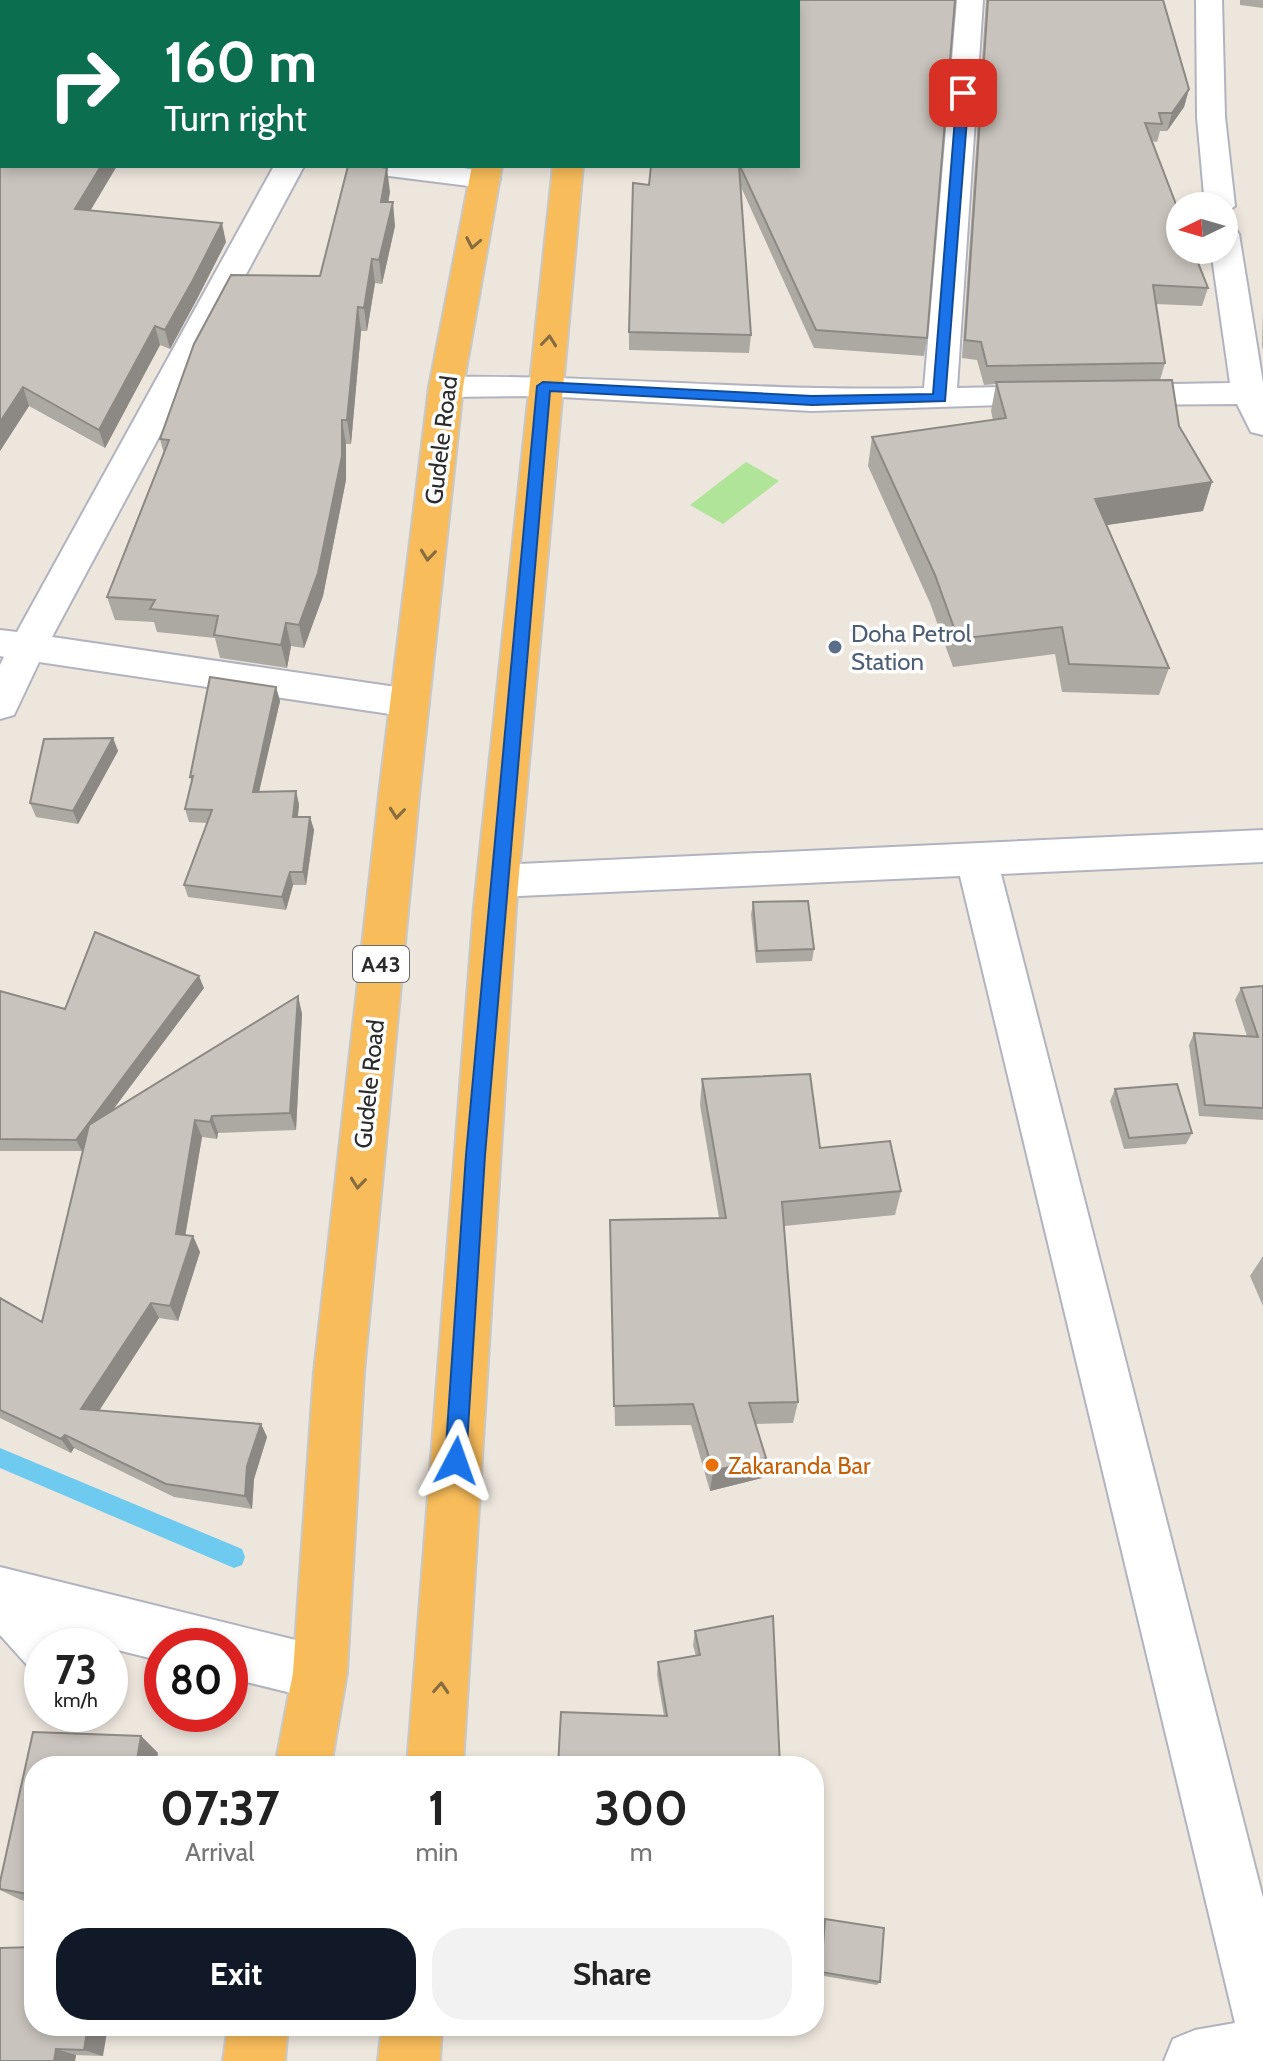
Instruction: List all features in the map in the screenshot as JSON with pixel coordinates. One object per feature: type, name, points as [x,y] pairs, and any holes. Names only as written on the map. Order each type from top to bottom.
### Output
[{"type":"highway","points":[[436,1756],[476,1155],[498,881],[543,386],[568,168]]},
{"type":"highway","name":"Gudele Road","points":[[305,1756],[320,1673],[339,1372],[446,387],[486,173]]},
{"type":"highway","points":[[254,2061],[257,2036]]},
{"type":"highway","points":[[409,2061],[411,2036]]},
{"type":"street","points":[[940,398],[970,0]]},
{"type":"street","points":[[1209,0],[1211,117],[1219,192]]},
{"type":"street","points":[[0,705],[14,644],[288,168]]},
{"type":"street","points":[[411,168],[486,173]]},
{"type":"street","points":[[1230,264],[1263,424]]},
{"type":"street","points":[[446,387],[543,386],[812,401],[1255,393]]},
{"type":"street","points":[[14,644],[410,703]]},
{"type":"street","points":[[498,881],[1263,846]]},
{"type":"street","points":[[977,859],[1263,2017]]},
{"type":"street","points":[[0,1594],[144,1630]]},
{"type":"street","points":[[248,1655],[320,1673]]},
{"type":"street","points":[[1195,2061],[1263,2048]]},
{"type":"lane","points":[[0,1604],[24,1630]]},
{"type":"green space","points":[[746,462],[779,481],[723,524],[690,505]]},
{"type":"building","points":[[800,0],[955,0],[927,338],[816,330],[741,168],[800,168]]},
{"type":"building","points":[[988,0],[1163,0],[1189,89],[1172,113],[1159,113],[1162,124],[1145,123],[1171,192],[1166,192],[1166,264],[1199,264],[1208,288],[1153,285],[1165,363],[987,366],[981,342],[965,340]]},
{"type":"building","points":[[0,168],[100,168],[75,209],[222,223],[165,330],[155,326],[99,430],[23,387],[0,422]]},
{"type":"building","points":[[347,168],[387,168],[381,202],[393,202],[379,260],[372,259],[364,308],[358,307],[347,420],[342,420],[342,456],[318,573],[299,625],[286,623],[281,645],[214,635],[218,616],[150,609],[155,600],[107,597],[169,440],[160,439],[194,344],[231,275],[320,276]]},
{"type":"building","points":[[651,168],[739,168],[751,335],[629,332],[633,183],[649,185]]},
{"type":"building","points":[[1172,380],[1179,426],[1212,482],[1095,499],[1169,668],[1069,664],[1062,627],[958,639],[935,575],[872,437],[1006,418],[996,382]]},
{"type":"building","points":[[210,677],[276,687],[253,792],[296,791],[293,817],[310,817],[303,872],[290,872],[282,897],[184,885],[212,810],[185,809]]},
{"type":"building","points":[[113,738],[73,811],[30,803],[44,739]]},
{"type":"building","points":[[808,901],[814,949],[757,951],[753,902]]},
{"type":"building","points":[[95,932],[199,976],[76,1140],[0,1139],[0,991],[65,1009]]},
{"type":"building","points":[[1263,986],[1263,1108],[1205,1105],[1194,1033],[1258,1037],[1241,988]]},
{"type":"building","points":[[298,996],[290,1113],[212,1116],[210,1122],[195,1120],[176,1234],[193,1236],[170,1306],[151,1303],[81,1409],[261,1424],[247,1466],[245,1496],[166,1484],[65,1435],[61,1439],[0,1410],[0,1298],[42,1322],[89,1125]]},
{"type":"building","points":[[810,1074],[820,1148],[890,1141],[901,1191],[782,1202],[798,1402],[749,1403],[766,1458],[713,1471],[693,1404],[614,1406],[610,1220],[726,1218],[702,1079]]},
{"type":"building","points":[[1177,1084],[1192,1133],[1129,1138],[1115,1089]]},
{"type":"building","points":[[773,1616],[780,1756],[559,1756],[561,1712],[667,1716],[658,1662],[700,1655],[695,1631]]},
{"type":"building","points":[[33,1732],[141,1736],[138,1756],[28,1756]]},
{"type":"building","points":[[24,1773],[24,1893],[0,1889],[0,1882]]},
{"type":"building","points":[[825,1919],[884,1928],[880,1982],[824,1973]]},
{"type":"building","points":[[24,1947],[24,2036],[86,2036],[84,2050],[56,2049],[54,2061],[0,2061],[0,1948]]},
{"type":"waterway","points":[[0,1458],[234,1557]]},
{"type":"place","name":"Doha Petrol Station","points":[[835,647]]},
{"type":"place","name":"Zakaranda Bar","points":[[712,1465]]},
{"type":"route","points":[[456,1461],[476,1155],[543,386],[812,401],[940,398],[963,93]]}]
